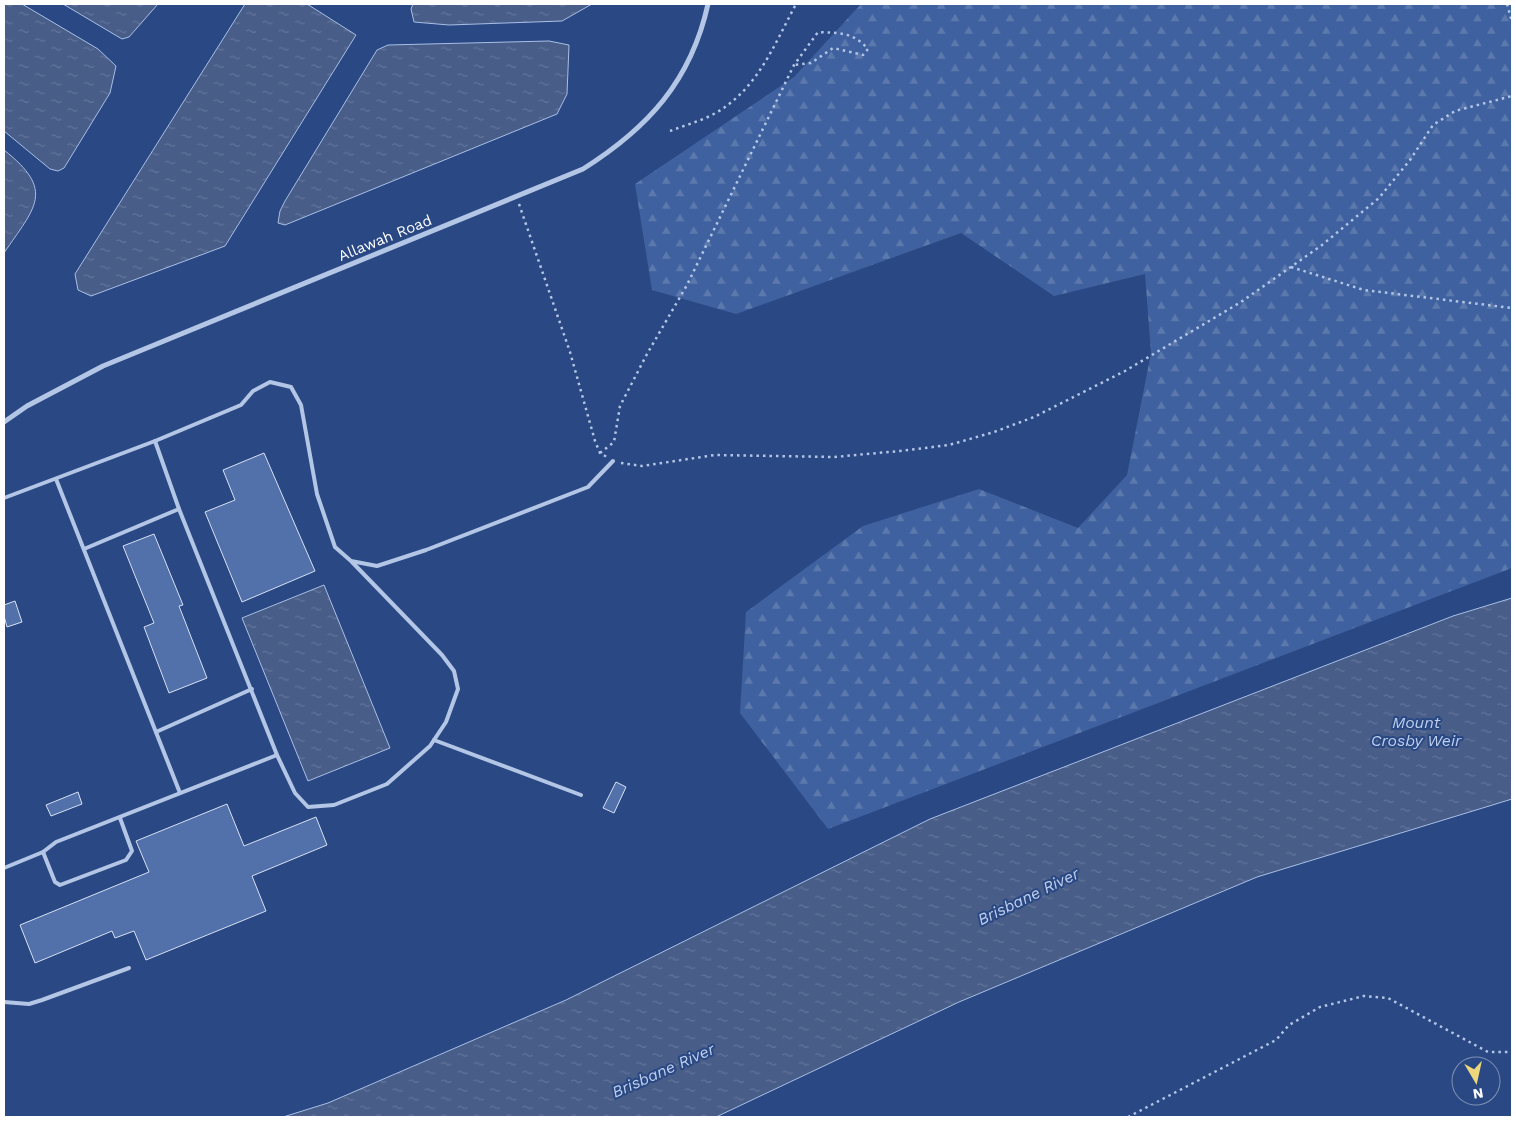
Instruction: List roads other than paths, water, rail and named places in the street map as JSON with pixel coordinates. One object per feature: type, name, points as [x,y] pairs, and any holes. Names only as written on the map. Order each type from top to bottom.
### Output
[{"type":"street","name":"Allawah Road","points":[[4,422],[27,406],[103,366],[583,170],[618,147],[652,115],[680,76],[698,37],[708,4]]},
{"type":"lane","points":[[4,498],[155,441],[241,405],[253,391],[270,382],[291,387],[301,405],[317,494],[335,547],[351,561],[442,655],[454,671],[458,689],[446,722],[430,746],[387,784],[334,805],[308,807],[295,792],[277,755],[179,509],[155,441]]},
{"type":"lane","points":[[351,561],[377,566],[426,550],[588,487],[613,461]]},
{"type":"lane","points":[[56,479],[180,793]]},
{"type":"lane","points":[[84,549],[179,509]]},
{"type":"lane","points":[[156,732],[252,690]]},
{"type":"lane","points":[[434,740],[581,796]]},
{"type":"lane","points":[[4,868],[44,852],[56,842],[277,755]]},
{"type":"lane","points":[[44,852],[55,882],[60,885],[126,860],[132,851],[120,818]]},
{"type":"lane","points":[[4,1002],[29,1004],[129,968]]},
{"type":"water","points":[[4,4],[22,4],[98,49],[116,66],[110,93],[64,168],[58,171],[50,169],[4,131]]},
{"type":"water","points":[[63,4],[158,4],[129,37],[122,39]]},
{"type":"water","points":[[245,4],[307,4],[356,35],[225,246],[91,296],[78,290],[75,274]]},
{"type":"water","points":[[413,4],[592,4],[562,21],[449,25],[414,22],[411,9]]},
{"type":"water","points":[[549,41],[569,45],[567,94],[557,114],[285,225],[278,223],[280,211],[285,201],[377,50],[388,45]]},
{"type":"water","points":[[4,150],[20,164],[30,177],[35,188],[35,200],[24,223],[4,253]]},
{"type":"water","points":[[324,585],[390,748],[308,781],[242,618]]},
{"type":"water","name":"Mount Crosby Weir","points":[[1512,598],[1512,799],[1257,877],[959,1002],[716,1117],[283,1117],[328,1103],[566,1000],[930,819],[1453,616]]},
{"type":"water label","name":"Brisbane River","points":[[1028,896]]},
{"type":"water label","name":"Brisbane River","points":[[663,1070]]}]
